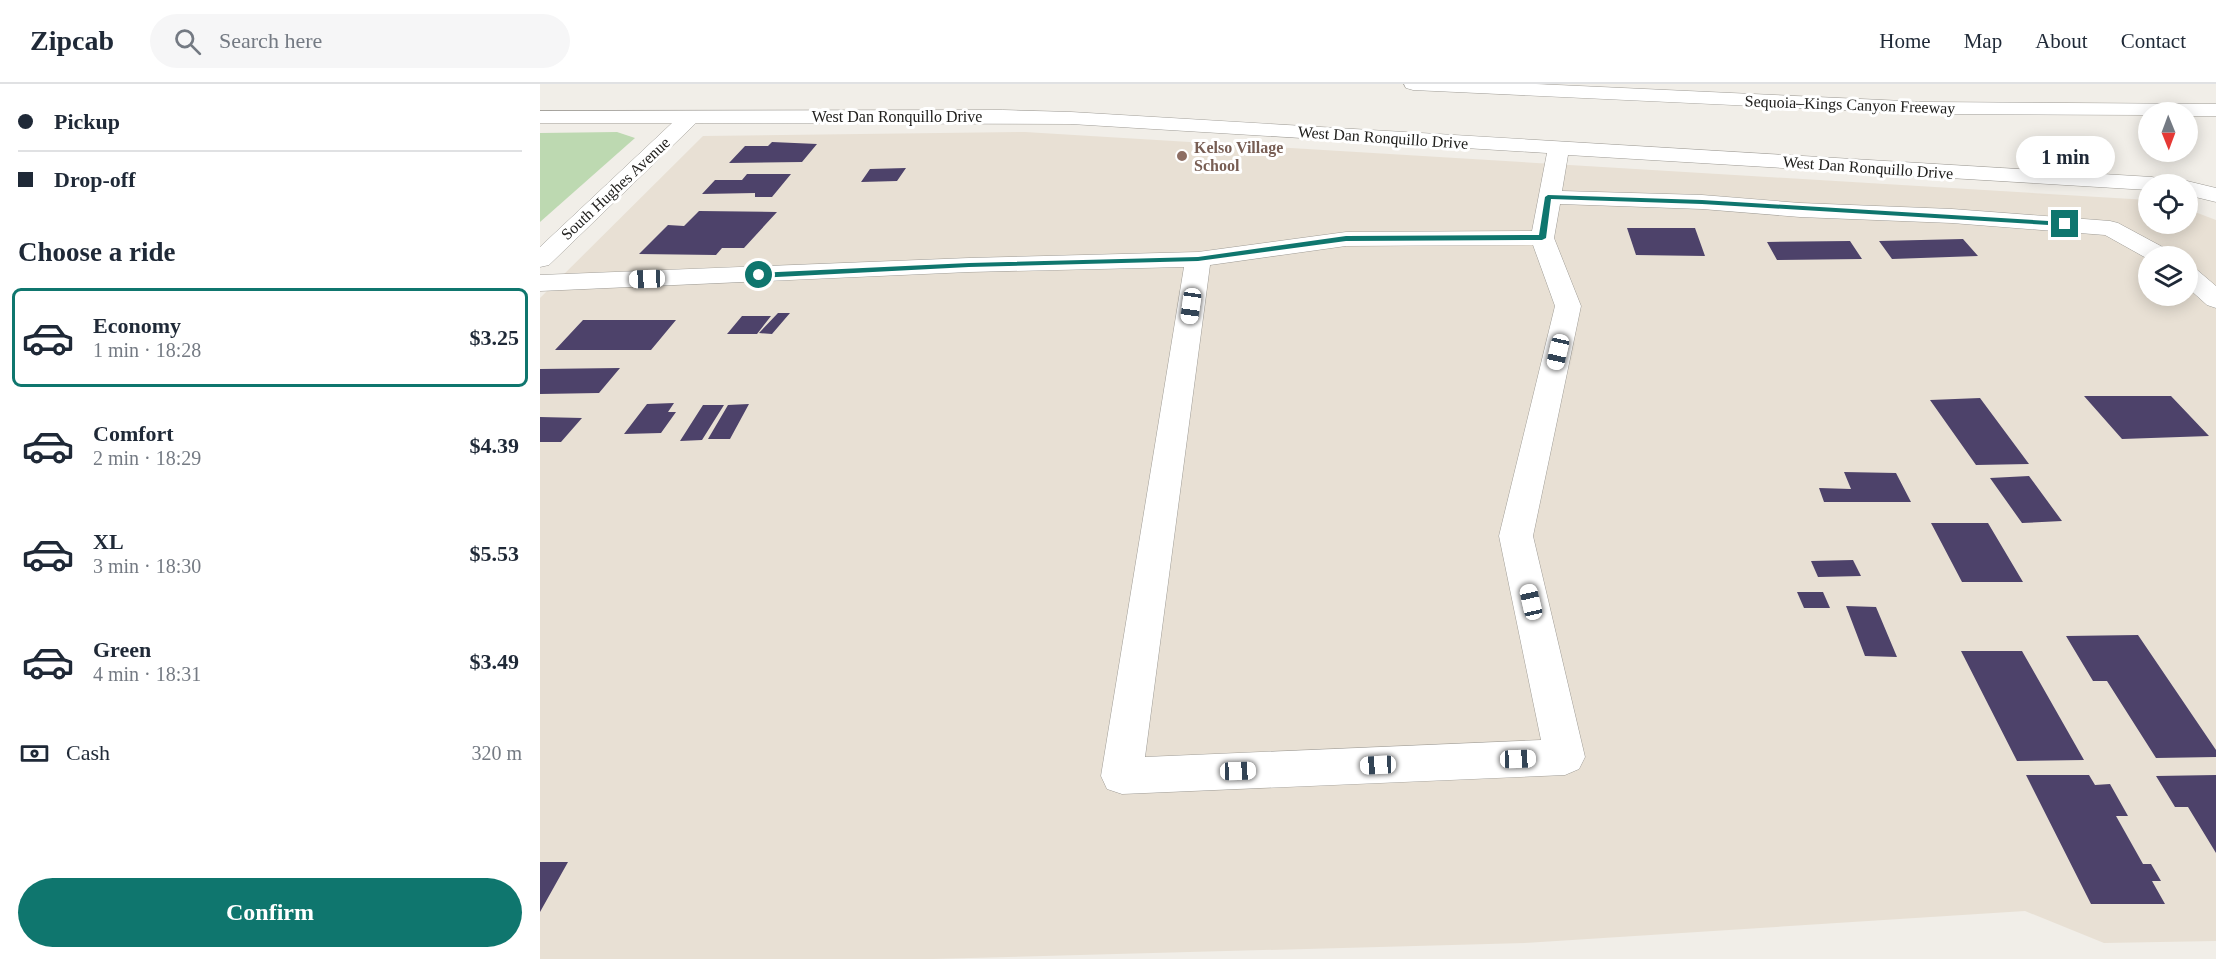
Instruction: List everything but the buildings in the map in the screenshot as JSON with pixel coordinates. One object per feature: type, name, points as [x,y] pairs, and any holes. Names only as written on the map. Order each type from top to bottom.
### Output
[{"type":"main road","name":"Sequoia–Kings Canyon Freeway","points":[[1413,84],[1926,108],[2216,110]]},
{"type":"main road","points":[[1926,108],[2138,124]]},
{"type":"main road","name":"West Dan Ronquillo Drive","points":[[540,117],[1048,117],[2138,183]]},
{"type":"main road","name":"South Hughes Avenue","points":[[540,260],[690,117]]},
{"type":"main road","points":[[2198,127],[2216,128]]},
{"type":"main road","points":[[1198,259],[1122,776],[1565,757],[1516,536],[1568,306],[1542,238],[1559,148]]},
{"type":"main road","points":[[1548,197],[1702,202],[1800,210],[1952,216],[2110,228],[2143,246]]},
{"type":"main road","points":[[540,283],[969,265],[1198,259],[1346,238],[1542,238]]},
{"type":"main road","points":[[2198,284],[2216,300]]},
{"type":"shaded area","points":[[1025,132],[2138,199],[2138,234],[2198,234],[2198,213],[2216,220],[2216,941],[2104,943],[2025,911],[1525,943],[933,959],[540,959],[540,298],[703,136]]},
{"type":"green space","points":[[617,132],[635,138],[540,222],[540,133]]},
{"type":"place","name":"Kelso Village School","points":[[1182,156]]},
{"type":"route","points":[[759,275],[969,265],[1198,259],[1346,238],[1542,238],[1548,197],[1702,202],[1800,210],[1952,216],[2065,224]]}]
